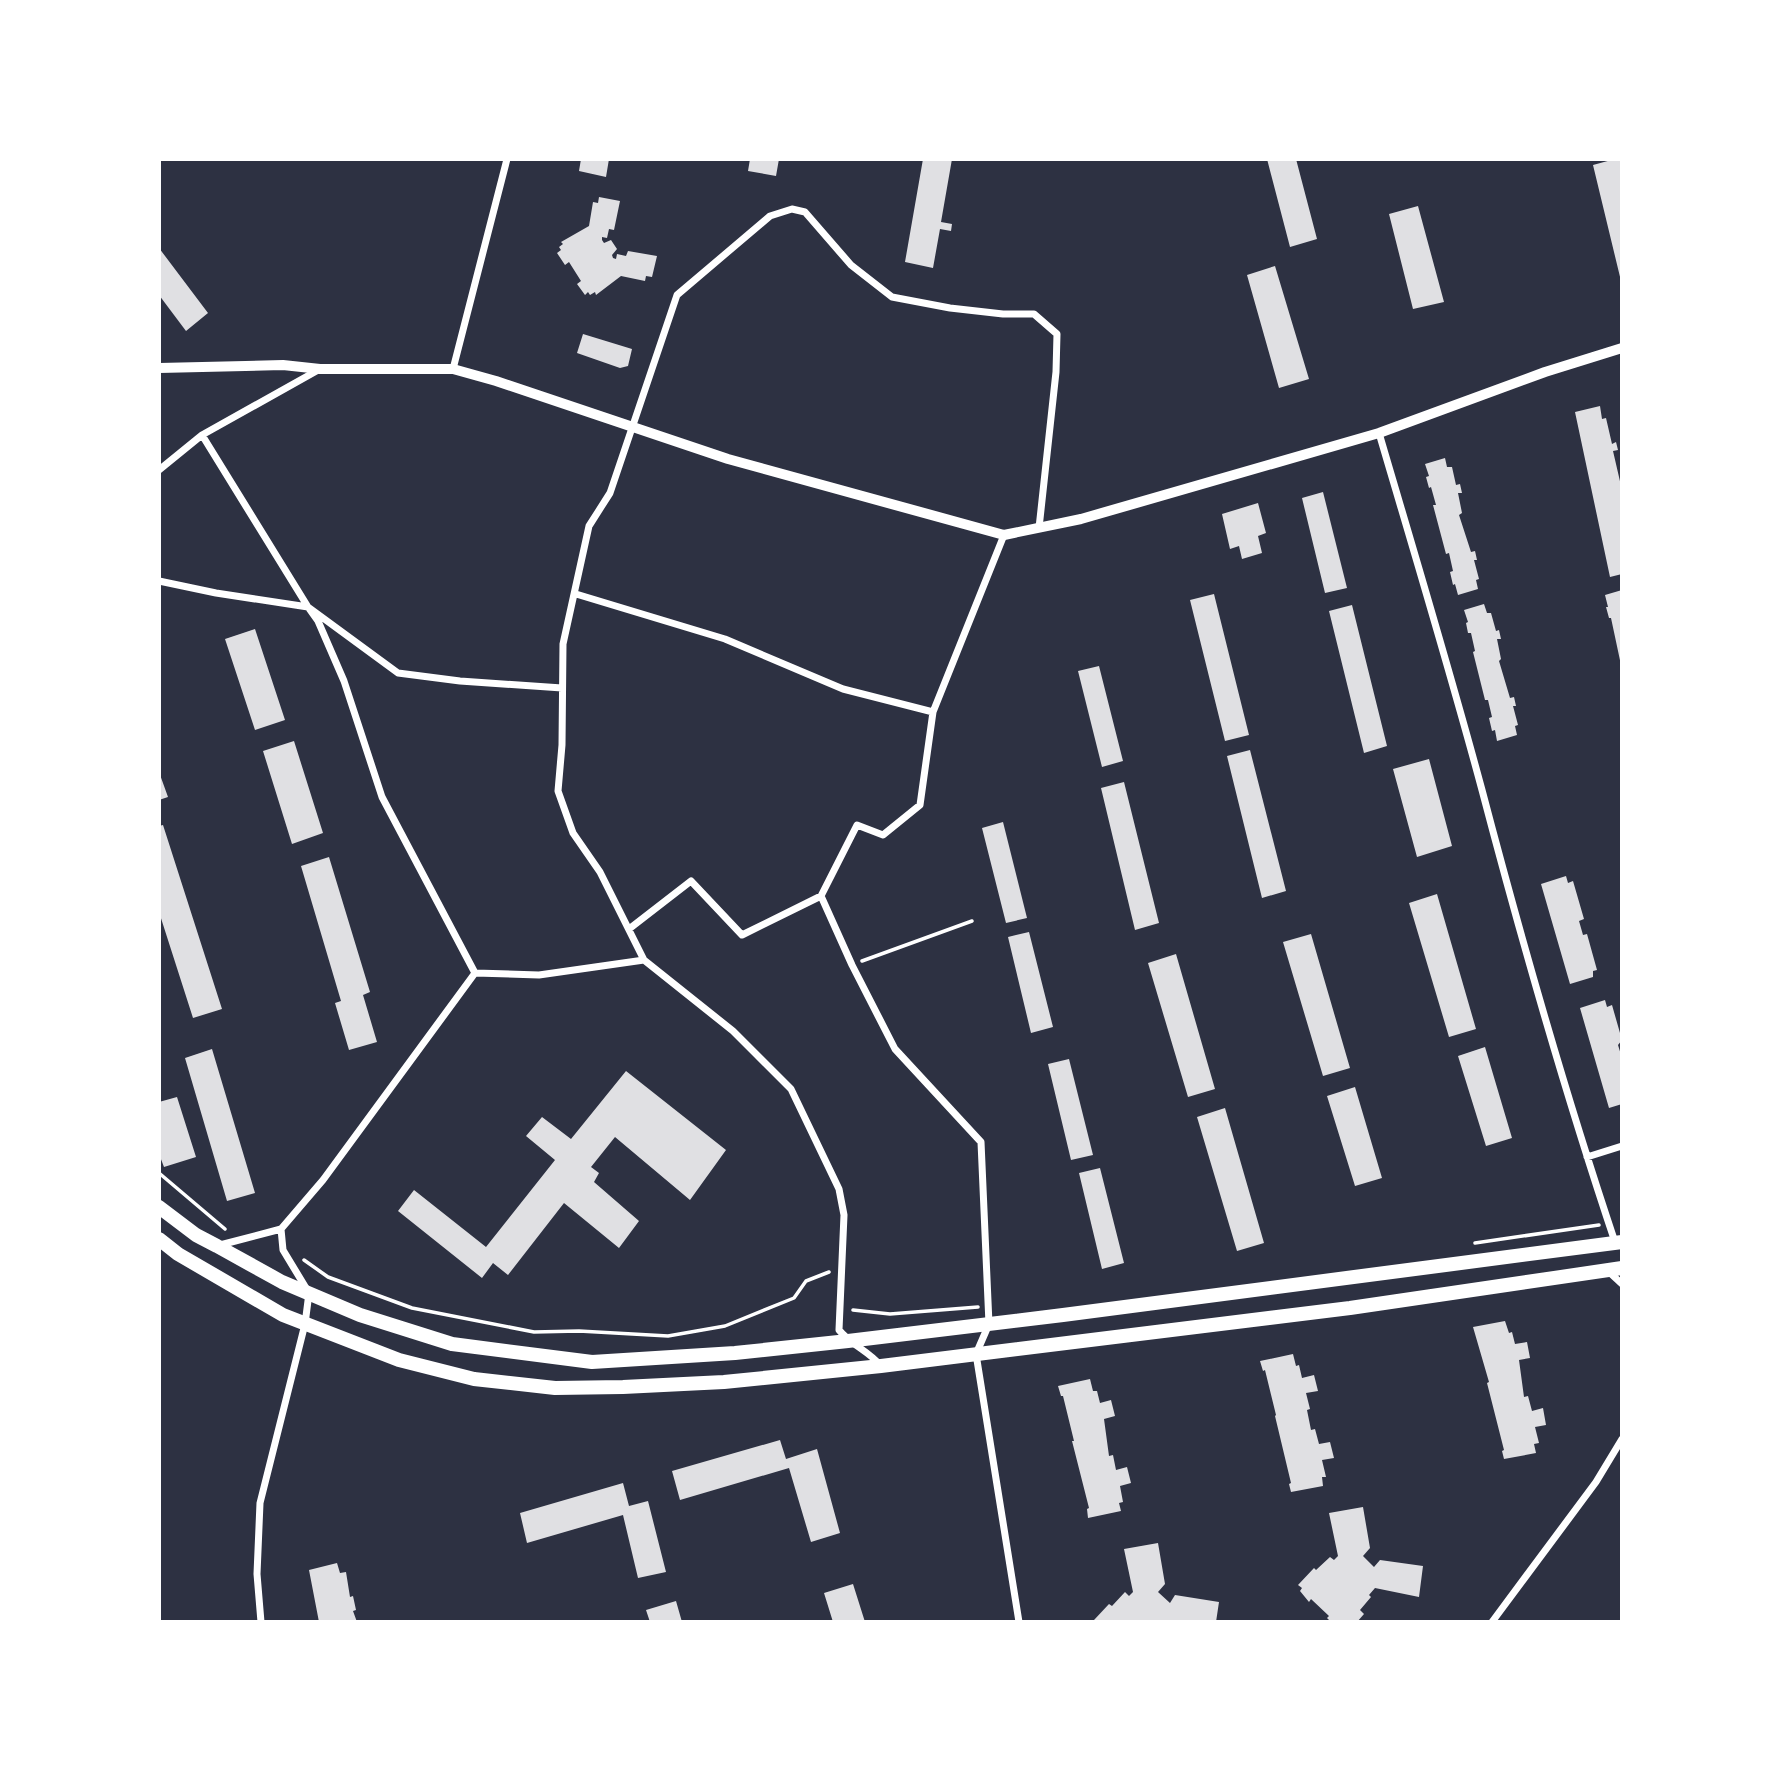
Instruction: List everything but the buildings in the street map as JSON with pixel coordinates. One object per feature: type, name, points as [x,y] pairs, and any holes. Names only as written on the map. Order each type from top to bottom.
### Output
[{"type":"main road","points":[[159,1207],[196,1235],[309,1293],[360,1315],[452,1344],[592,1362],[735,1353],[848,1341],[1618,1243]]},
{"type":"main road","points":[[159,1239],[178,1254],[283,1315],[398,1360],[474,1379],[555,1388],[724,1382],[881,1366],[1350,1308],[1622,1268]]},
{"type":"street","points":[[453,369],[507,159]]},
{"type":"street","points":[[881,1366],[848,1341],[839,1330],[844,1215],[839,1189],[791,1089],[733,1031],[644,960],[600,872],[573,833],[558,791],[563,644],[589,526],[610,493],[677,295],[770,216],[792,209],[805,212],[851,265],[892,297],[950,308],[1003,314],[1034,314],[1057,334],[1056,372],[1039,528]]},
{"type":"street","points":[[159,368],[283,365],[320,369],[453,369],[728,459],[1004,535],[1081,519],[1380,433],[1545,372],[1622,348]]},
{"type":"street","points":[[159,470],[202,435],[320,369]]},
{"type":"street","points":[[1380,433],[1497,853],[1587,1157],[1618,1243]]},
{"type":"street","points":[[202,435],[318,621],[344,681],[382,797],[475,973]]},
{"type":"street","points":[[629,929],[691,881],[742,935],[821,896],[857,825],[883,835],[920,805],[933,712],[1004,535]]},
{"type":"street","points":[[159,581],[308,607],[398,673],[460,681],[562,688]]},
{"type":"street","points":[[576,594],[725,639],[843,689],[933,712]]},
{"type":"street","points":[[821,896],[852,965],[895,1049],[981,1142],[989,1324],[976,1354],[1019,1622]]},
{"type":"street","points":[[475,973],[540,975],[644,960]]},
{"type":"street","points":[[217,1246],[281,1229],[323,1180],[475,973]]},
{"type":"street","points":[[1587,1157],[1622,1146]]},
{"type":"street","points":[[261,1622],[257,1574],[260,1503],[305,1324],[309,1293],[283,1250],[281,1229]]},
{"type":"street","points":[[1605,1270],[1622,1284]]},
{"type":"street","points":[[1492,1622],[1596,1482],[1622,1439]]},
{"type":"path","points":[[852,965],[972,921]]},
{"type":"path","points":[[159,1173],[223,1229],[234,1228]]},
{"type":"path","points":[[1474,1243],[1609,1223]]},
{"type":"path","points":[[295,1253],[328,1277],[412,1308],[534,1332],[579,1331],[668,1336],[725,1326],[794,1298],[806,1281],[830,1271],[840,1309],[890,1314],[988,1306]]}]
